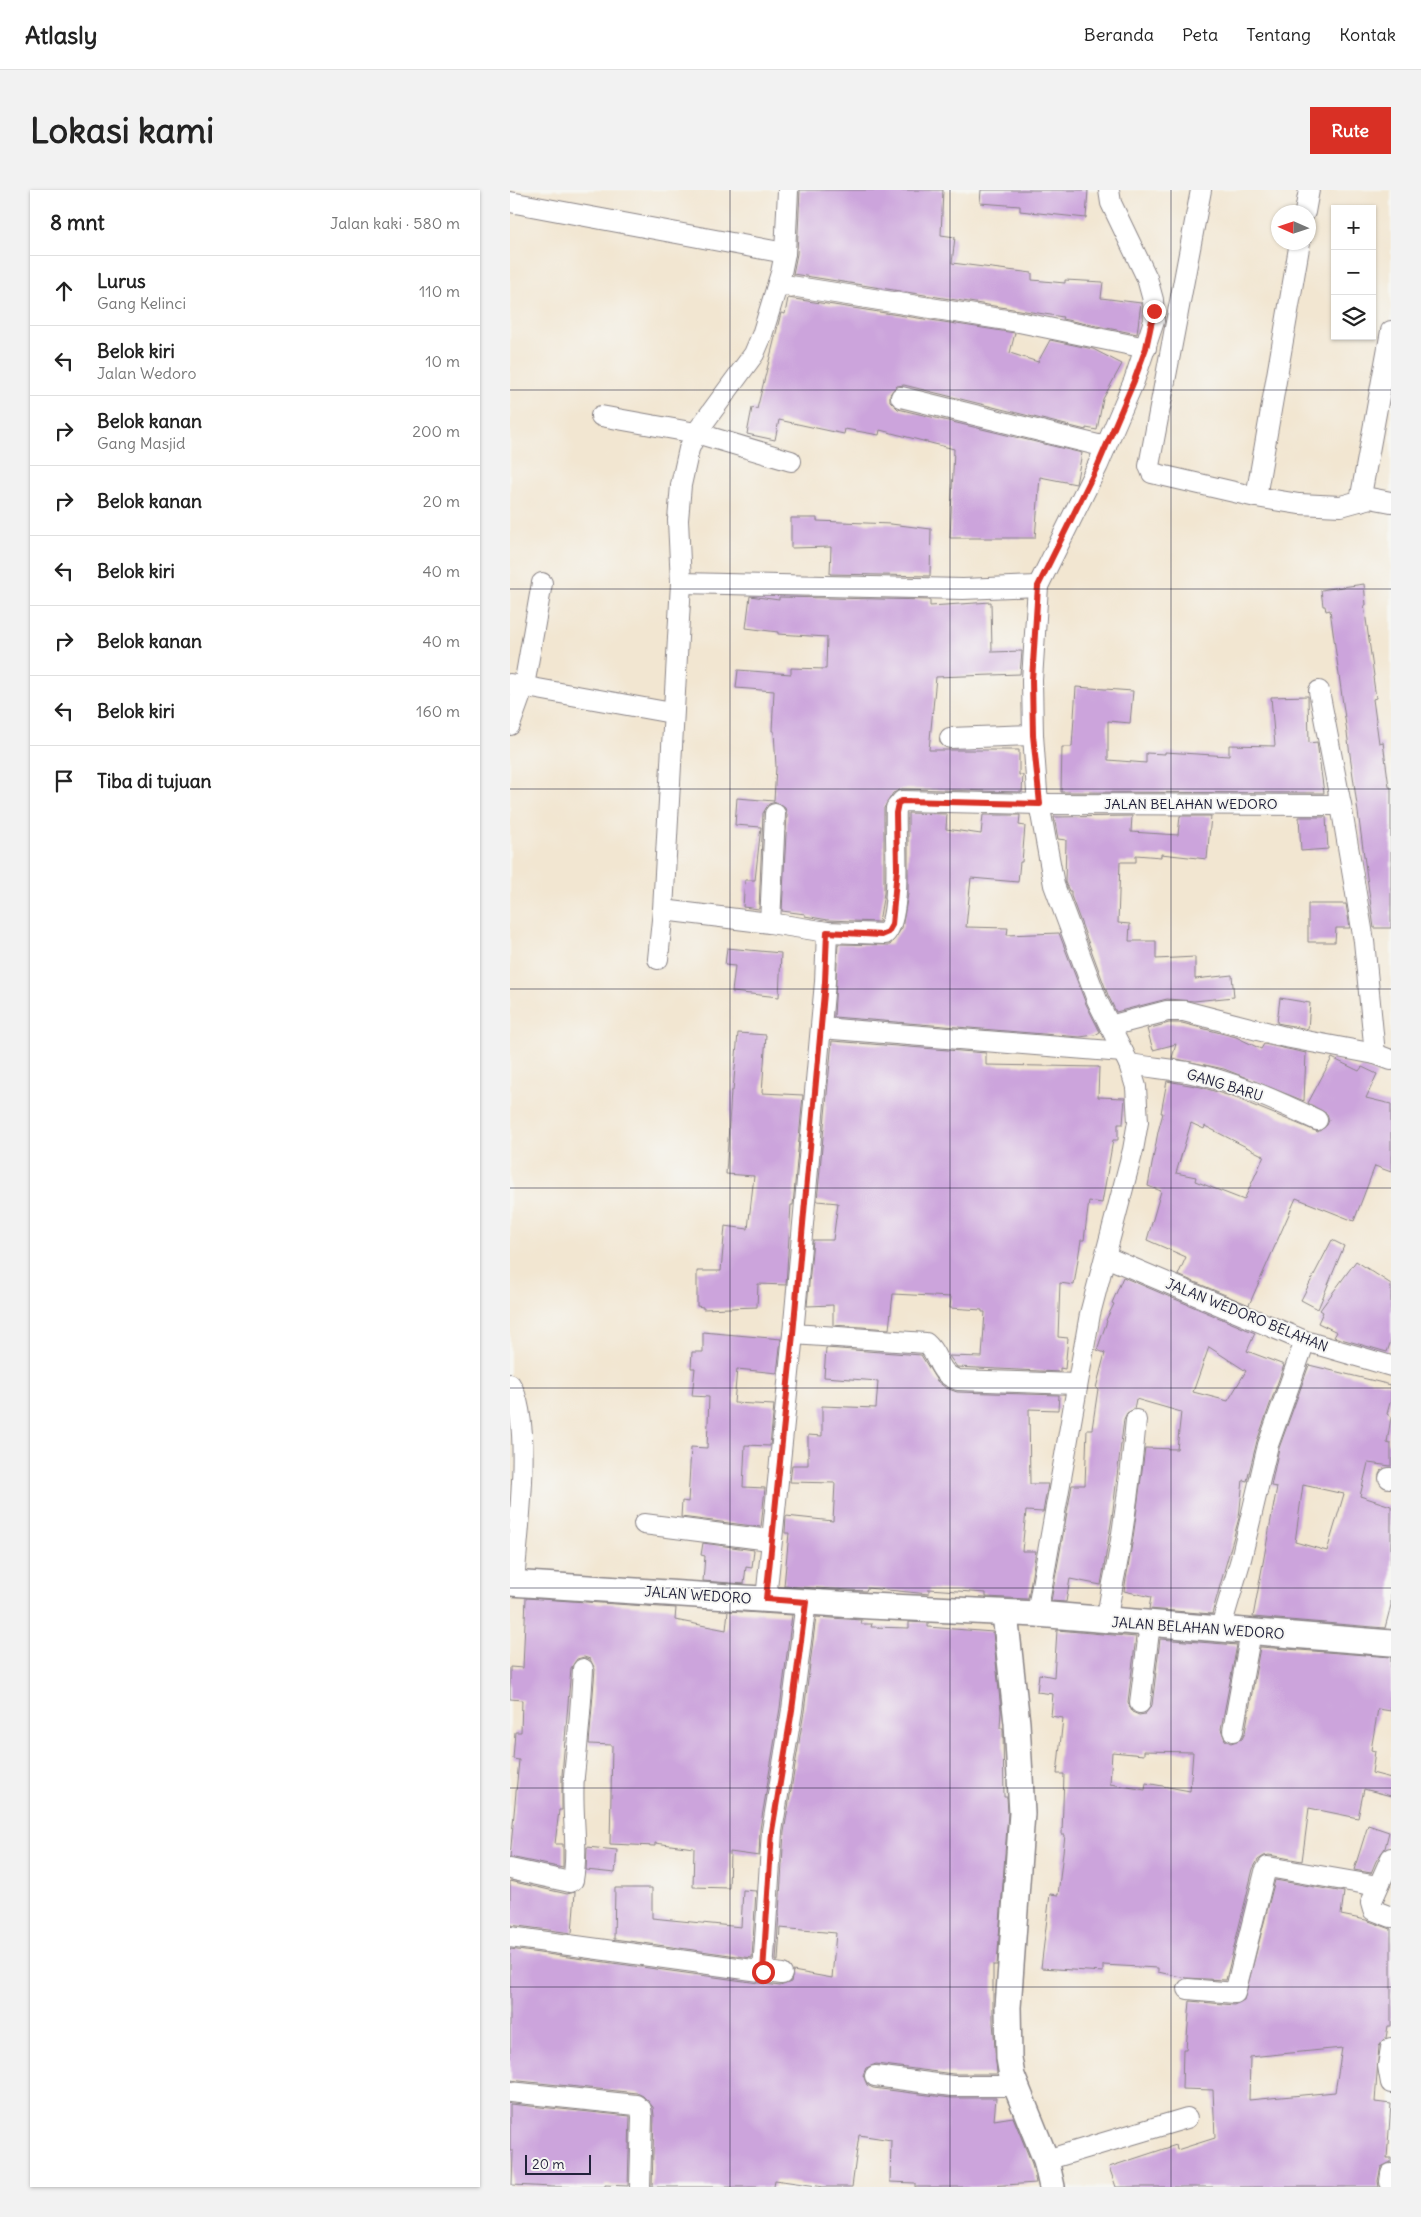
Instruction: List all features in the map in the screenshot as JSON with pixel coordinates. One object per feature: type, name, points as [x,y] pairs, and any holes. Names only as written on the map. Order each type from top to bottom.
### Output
[{"type":"street","points":[[658,959],[663,910],[672,713],[681,584],[678,520],[681,486],[689,449],[696,432],[754,354],[762,335],[778,284],[785,253],[788,190]]},
{"type":"street","points":[[1037,1614],[1076,1384],[1090,1314],[1134,1150],[1138,1122],[1136,1087],[1126,1058],[1097,1000],[1054,885],[1040,804],[1033,735],[1032,680],[1038,586],[1106,447],[1134,381],[1154,321],[1153,300],[1147,278],[1111,203],[1109,190]]},
{"type":"street","points":[[1201,190],[1149,466],[1152,473],[1256,497],[1299,504],[1341,506],[1370,498],[1391,502]]},
{"type":"street","points":[[1306,205],[1309,190]]},
{"type":"street","points":[[510,202],[785,253]]},
{"type":"street","points":[[1256,497],[1299,250]]},
{"type":"street","points":[[778,284],[1019,322],[1146,348]]},
{"type":"street","points":[[1360,501],[1391,331]]},
{"type":"street","points":[[900,397],[1106,447]]},
{"type":"street","points":[[601,416],[696,432],[791,461]]},
{"type":"street","points":[[510,725],[517,685],[542,583]]},
{"type":"street","points":[[681,584],[962,589],[1038,586]]},
{"type":"street","points":[[517,685],[672,713]]},
{"type":"street","points":[[1110,1026],[1167,1011],[1184,1011],[1285,1037],[1383,1057],[1341,805],[1319,691]]},
{"type":"street","points":[[950,738],[1033,735]]},
{"type":"street","name":"JALAN BELAHAN WEDORO","points":[[827,932],[881,935],[888,932],[892,925],[897,869],[896,813],[898,803],[902,801],[1040,804],[1341,805]]},
{"type":"street","points":[[770,922],[775,814]]},
{"type":"street","points":[[663,910],[770,922],[827,932],[821,1028],[793,1334],[770,1540],[766,1599]]},
{"type":"street","name":"GANG BARU","points":[[821,1028],[1126,1058],[1233,1085],[1257,1093],[1316,1120]]},
{"type":"street","name":"JALAN WEDORO BELAHAN","points":[[1106,1257],[1305,1341],[1391,1366]]},
{"type":"street","points":[[793,1334],[926,1343],[933,1351],[942,1371],[958,1380],[1076,1384]]},
{"type":"street","points":[[1220,1630],[1241,1559],[1268,1445],[1305,1341]]},
{"type":"street","points":[[510,1384],[520,1406],[522,1423],[516,1485],[512,1583]]},
{"type":"street","points":[[1107,1621],[1131,1477],[1136,1420]]},
{"type":"street","points":[[644,1524],[770,1540]]},
{"type":"street","name":"JALAN WEDORO","points":[[512,1583],[1005,1614]]},
{"type":"street","points":[[510,1937],[772,1973],[772,1831],[796,1685],[806,1602]]},
{"type":"street","points":[[1005,1614],[1017,1723],[1022,1813],[1008,2006],[1009,2058],[1016,2086],[1046,2160],[1052,2187]]},
{"type":"street","name":"JALAN BELAHAN WEDORO","points":[[1005,1614],[1037,1614],[1220,1630],[1391,1642]]},
{"type":"street","points":[[1140,1703],[1150,1624]]},
{"type":"street","points":[[1233,1732],[1251,1632]]},
{"type":"street","points":[[510,1869],[547,1879],[570,1882],[573,1880],[575,1863],[574,1776],[577,1761],[582,1669]]},
{"type":"street","points":[[1391,1858],[1371,1899],[1372,1907],[1376,1912],[1391,1917]]},
{"type":"street","points":[[1188,1989],[1235,1993],[1268,1866],[1378,1886]]},
{"type":"street","points":[[1391,2048],[1388,2066],[1391,2083]]},
{"type":"street","points":[[875,2076],[952,2086],[1016,2086]]},
{"type":"street","points":[[510,2092],[636,2105],[641,2109],[642,2117],[640,2187]]},
{"type":"street","points":[[1046,2160],[1187,2118]]},
{"type":"building","points":[[800,190],[943,190],[941,235],[955,237],[952,263],[1032,273],[1032,280],[1065,283],[1065,280],[1103,282],[1101,298],[1141,303],[1137,334],[1062,319],[1063,317],[793,274],[797,254]]},
{"type":"building","points":[[981,190],[1088,190],[1086,218],[1020,211],[1020,206],[980,203]]},
{"type":"building","points":[[788,298],[1015,333],[1010,353],[1038,362],[1050,340],[1093,349],[1122,364],[1103,399],[1097,430],[1086,428],[1086,430],[904,385],[897,386],[890,394],[890,401],[898,409],[1082,453],[1076,484],[1040,477],[1035,538],[950,538],[954,449],[880,430],[879,435],[845,429],[844,434],[779,420],[775,440],[747,434],[752,408],[757,409],[781,313],[785,314]]},
{"type":"building","points":[[791,518],[817,518],[817,521],[891,524],[931,529],[930,576],[830,574],[831,547],[791,548]]},
{"type":"building","points":[[1364,584],[1366,605],[1364,605],[1376,698],[1373,699],[1379,743],[1383,742],[1389,787],[1391,787],[1391,928],[1374,928],[1330,610],[1326,611],[1325,606],[1323,606],[1321,590]]},
{"type":"building","points":[[750,596],[779,600],[779,597],[930,600],[930,606],[991,602],[992,652],[1022,651],[1020,674],[936,677],[929,750],[1019,750],[1019,775],[1023,775],[1022,792],[902,789],[893,793],[884,808],[884,893],[879,922],[828,920],[782,911],[787,815],[785,808],[776,802],[769,804],[763,813],[759,909],[743,907],[745,880],[755,880],[761,827],[735,825],[737,798],[774,801],[776,767],[774,731],[772,731],[774,691],[736,688],[738,670],[791,674],[791,668],[826,669],[827,637],[778,634],[778,632],[746,628]]},
{"type":"building","points":[[1076,687],[1133,691],[1130,723],[1108,721],[1108,760],[1146,763],[1146,753],[1165,754],[1165,752],[1229,756],[1229,745],[1275,746],[1271,697],[1308,696],[1309,743],[1317,742],[1324,793],[1061,792],[1062,747],[1072,747]]},
{"type":"building","points":[[908,813],[947,814],[946,829],[981,834],[983,815],[1020,815],[1019,825],[1025,826],[1018,882],[971,878],[966,927],[1008,928],[1007,935],[1059,933],[1086,1004],[1100,1032],[1095,1035],[1080,1037],[834,1017],[838,944],[890,945],[902,928],[908,894]]},
{"type":"building","points":[[1132,816],[1131,832],[1178,835],[1180,816],[1211,816],[1207,859],[1161,854],[1161,857],[1136,855],[1136,862],[1120,862],[1118,923],[1130,924],[1129,941],[1156,941],[1156,959],[1195,957],[1195,979],[1232,975],[1234,997],[1194,1001],[1167,999],[1116,1012],[1071,896],[1071,891],[1069,891],[1065,882],[1066,840],[1058,839],[1054,817]]},
{"type":"building","points":[[1299,817],[1326,817],[1328,849],[1301,851]]},
{"type":"building","points":[[1308,904],[1346,904],[1350,928],[1336,928],[1335,942],[1308,942]]},
{"type":"building","points":[[727,948],[781,953],[779,997],[732,992],[735,966],[725,965]]},
{"type":"building","points":[[1280,998],[1310,1003],[1308,1029],[1277,1023]]},
{"type":"building","points":[[1169,1023],[1182,1023],[1236,1037],[1261,1049],[1264,1044],[1306,1053],[1304,1101],[1224,1069],[1172,1058],[1176,1044],[1153,1050],[1147,1029]]},
{"type":"building","points":[[738,1033],[766,1035],[762,1093],[803,1095],[793,1205],[791,1205],[786,1285],[758,1284],[757,1307],[703,1309],[703,1307],[697,1306],[697,1271],[721,1271],[725,1226],[748,1229],[754,1176],[726,1174],[731,1091],[733,1091]]},
{"type":"building","points":[[832,1041],[986,1053],[986,1065],[1099,1067],[1098,1097],[1125,1098],[1123,1124],[1118,1124],[1118,1140],[1113,1140],[1102,1203],[1089,1201],[1084,1240],[1081,1240],[1074,1285],[1060,1283],[1058,1337],[1068,1338],[1065,1369],[1060,1368],[1060,1372],[957,1367],[949,1356],[982,1357],[985,1312],[982,1312],[982,1310],[950,1308],[951,1297],[893,1294],[889,1329],[833,1325],[833,1305],[807,1306],[813,1240],[833,1240],[838,1203],[817,1201]]},
{"type":"building","points":[[1332,1058],[1359,1071],[1362,1067],[1377,1074],[1366,1098],[1391,1104],[1391,1172],[1375,1166],[1354,1221],[1296,1198],[1249,1305],[1178,1275],[1186,1257],[1147,1240],[1161,1191],[1148,1186],[1163,1113],[1161,1113],[1167,1081],[1201,1087],[1233,1097],[1318,1132],[1327,1125],[1329,1120],[1327,1114],[1308,1103]],"holes":[[[1191,1123],[1204,1129],[1205,1126],[1264,1156],[1244,1200],[1195,1181],[1196,1177],[1176,1173]]]},
{"type":"building","points":[[1332,1240],[1344,1246],[1318,1309],[1301,1300]]},
{"type":"building","points":[[1356,1261],[1391,1284],[1391,1341],[1387,1352],[1334,1337],[1337,1332],[1318,1323],[1323,1312],[1320,1310]]},
{"type":"building","points":[[1123,1277],[1255,1333],[1247,1351],[1284,1365],[1257,1441],[1247,1481],[1243,1480],[1239,1518],[1212,1614],[1149,1609],[1151,1597],[1124,1591],[1145,1448],[1177,1449],[1181,1412],[1136,1399],[1134,1409],[1127,1413],[1124,1419],[1112,1518],[1101,1585],[1070,1579],[1066,1602],[1051,1601],[1072,1485],[1085,1485],[1087,1429],[1092,1429],[1098,1389],[1096,1388],[1105,1353],[1097,1350],[1106,1320],[1114,1304],[1112,1303]],"holes":[[[1209,1347],[1246,1371],[1228,1401],[1193,1392]]]},
{"type":"building","points":[[703,1332],[781,1339],[777,1373],[737,1369],[734,1403],[774,1405],[770,1446],[745,1445],[743,1487],[765,1488],[761,1527],[681,1517],[682,1501],[688,1502],[691,1447],[707,1448],[709,1397],[692,1396],[695,1368],[691,1368],[692,1352],[703,1352]]},
{"type":"building","points":[[826,1348],[921,1355],[937,1381],[946,1388],[957,1392],[1059,1395],[1058,1410],[1029,1409],[1030,1484],[1048,1484],[1043,1512],[1026,1511],[1022,1551],[1036,1551],[1028,1599],[986,1597],[986,1593],[929,1589],[929,1594],[867,1588],[866,1591],[784,1586],[789,1533],[785,1533],[786,1516],[833,1521],[835,1483],[790,1482],[792,1465],[808,1465],[808,1435],[822,1436],[822,1406],[876,1408],[878,1381],[824,1377]]},
{"type":"building","points":[[1309,1365],[1391,1385],[1391,1399],[1387,1414],[1391,1417],[1387,1443],[1391,1444],[1391,1466],[1368,1463],[1360,1496],[1391,1506],[1391,1605],[1385,1628],[1253,1617],[1277,1487],[1271,1486],[1279,1448]],"holes":[[[1303,1485],[1344,1494],[1327,1551],[1295,1542]]]},
{"type":"building","points":[[703,1543],[754,1550],[752,1568],[746,1567],[744,1584],[703,1581],[705,1556],[701,1555]]},
{"type":"building","points":[[526,1598],[676,1608],[675,1620],[726,1630],[728,1611],[792,1615],[780,1708],[760,1829],[759,1856],[730,1852],[729,1888],[693,1887],[694,1848],[655,1843],[655,1846],[610,1844],[612,1745],[589,1744],[595,1669],[590,1659],[584,1657],[577,1659],[571,1668],[562,1775],[562,1810],[559,1810],[555,1844],[563,1844],[563,1868],[510,1857],[519,1760],[513,1759],[515,1732],[521,1732],[522,1700],[510,1699],[510,1667],[523,1668]]},
{"type":"building","points":[[816,1617],[862,1620],[861,1624],[872,1624],[871,1627],[909,1628],[909,1622],[928,1623],[928,1627],[993,1632],[1001,1711],[1000,1728],[1003,1728],[1004,1797],[1007,1797],[1008,1813],[997,1965],[993,1965],[993,2022],[997,2074],[953,2074],[876,2064],[866,2068],[863,2075],[867,2085],[873,2088],[951,2098],[996,2098],[994,2120],[1013,2117],[1032,2164],[1036,2183],[974,2187],[915,2187],[915,2183],[890,2182],[891,2140],[859,2135],[852,2187],[824,2187],[775,2180],[774,2187],[652,2187],[654,2116],[653,2107],[643,2096],[637,2093],[510,2080],[510,1949],[780,1986],[791,1982],[793,1971],[832,1978],[836,1933],[780,1928],[778,1961],[776,1961],[784,1832],[804,1712]]},
{"type":"building","points":[[1057,1630],[1136,1637],[1128,1702],[1132,1712],[1139,1715],[1145,1714],[1152,1705],[1160,1639],[1237,1645],[1221,1729],[1225,1740],[1231,1743],[1242,1739],[1245,1733],[1260,1647],[1391,1657],[1391,1711],[1378,1709],[1371,1750],[1375,1751],[1372,1773],[1391,1778],[1391,1796],[1364,1789],[1358,1818],[1309,1808],[1302,1861],[1269,1855],[1258,1860],[1253,1869],[1226,1980],[1186,1978],[1158,1972],[1158,1968],[1103,1965],[1103,1972],[1041,1968],[1050,1894],[1058,1895],[1065,1835],[1062,1835],[1064,1774],[1057,1774],[1063,1718],[1051,1716],[1053,1694],[1037,1692],[1039,1674],[1054,1677]],"holes":[[[1144,1751],[1193,1752],[1190,1791],[1146,1783],[1145,1790],[1110,1784],[1112,1752],[1144,1755]]]},
{"type":"building","points":[[1368,1825],[1389,1832],[1385,1848],[1376,1861],[1371,1873],[1354,1870]]},
{"type":"building","points":[[587,1847],[617,1850],[615,1873],[586,1870]]},
{"type":"building","points":[[1275,1880],[1344,1892],[1341,1915],[1366,1920],[1391,1929],[1391,2026],[1388,2026],[1386,2038],[1379,2046],[1375,2102],[1391,2104],[1387,2158],[1391,2158],[1391,2162],[1381,2167],[1378,2181],[1379,2187],[1116,2187],[1109,2167],[1176,2145],[1177,2150],[1215,2138],[1213,2090],[1182,2089],[1183,2049],[1186,2049],[1190,2001],[1234,2005],[1244,2000]],"holes":[[[1342,2048],[1335,2092],[1249,2100],[1250,2057]]]},
{"type":"building","points":[[510,1881],[567,1894],[575,1892],[572,1933],[510,1925]]},
{"type":"building","points":[[615,1888],[652,1888],[652,1918],[741,1927],[743,1890],[756,1891],[752,1958],[614,1939]]},
{"type":"building","points":[[510,2104],[630,2116],[628,2186],[552,2187],[512,2185],[513,2151],[510,2151]]},
{"type":"route","points":[[763,1972],[767,1884],[772,1831],[792,1710],[806,1602],[766,1599],[770,1540],[793,1334],[825,982],[827,932],[881,935],[888,932],[892,925],[897,869],[895,836],[896,808],[898,803],[902,801],[1040,804],[1037,792],[1033,735],[1032,680],[1038,586],[1098,465],[1134,381],[1154,321],[1154,311]]}]
